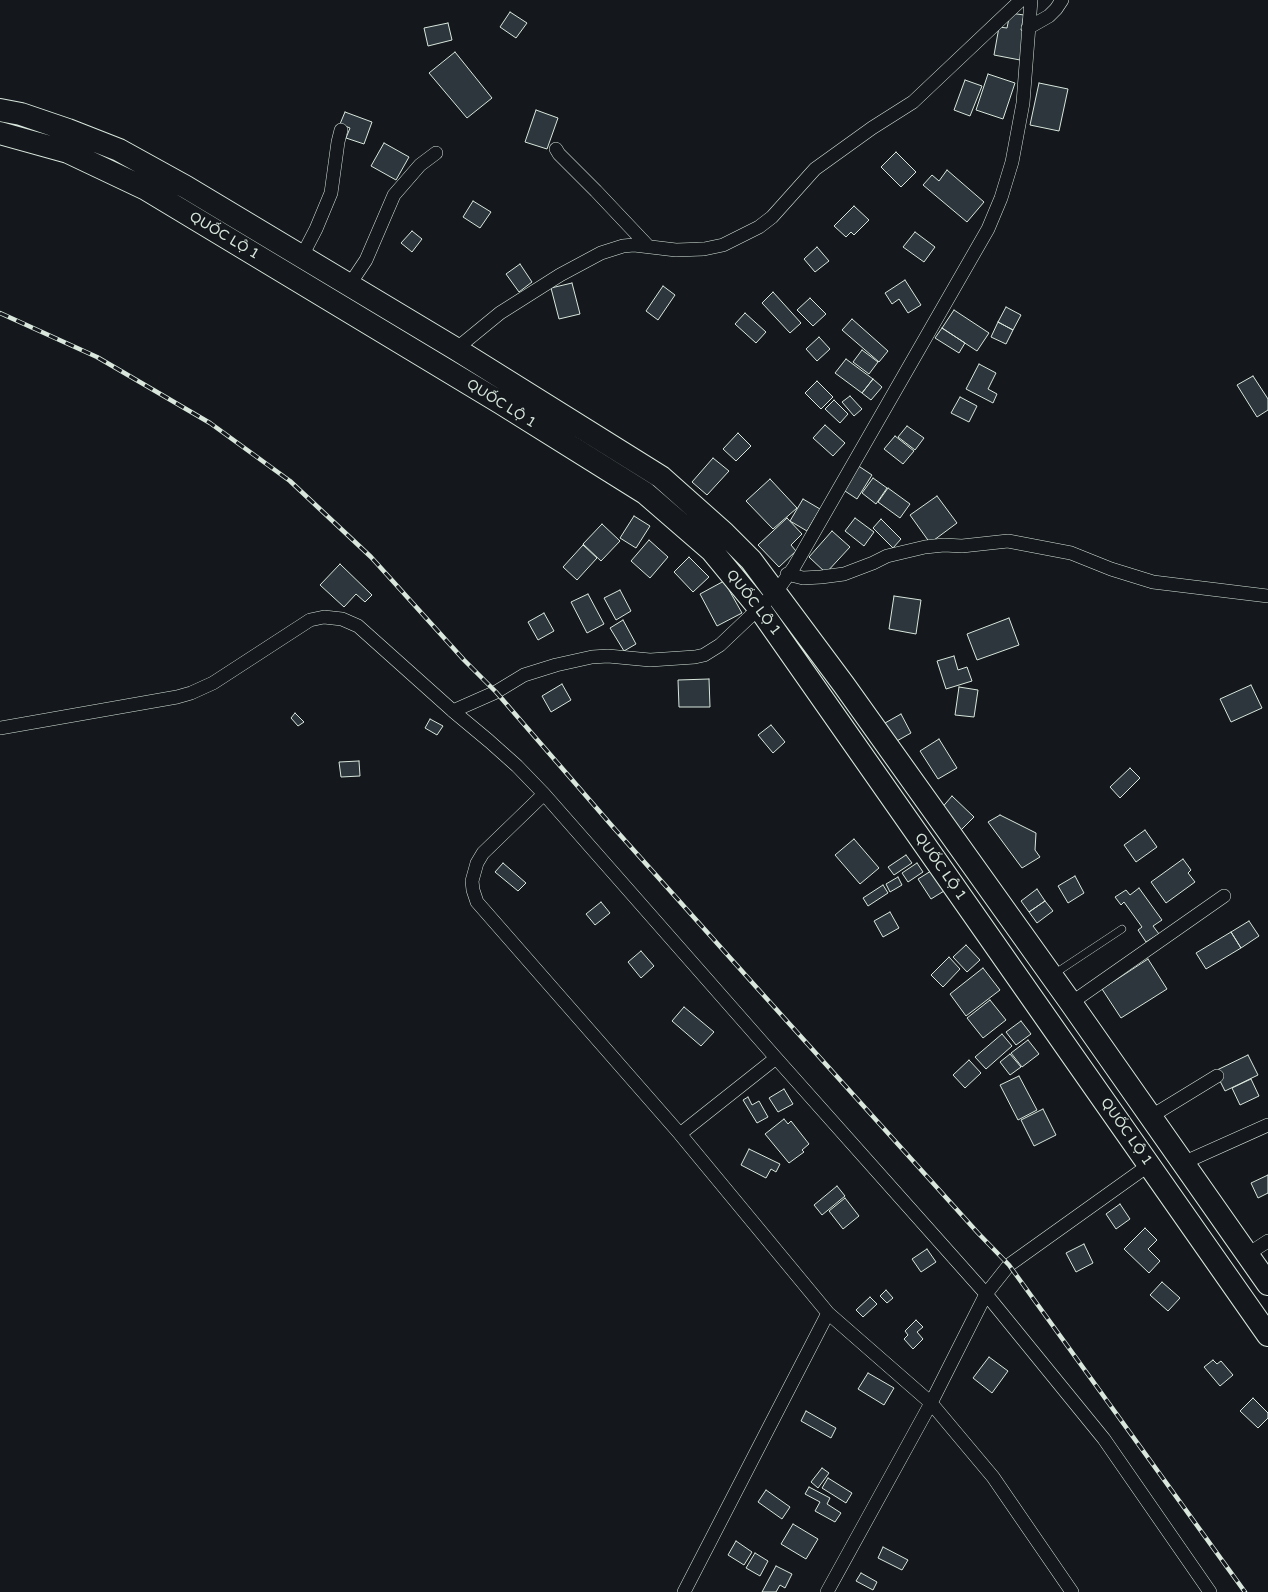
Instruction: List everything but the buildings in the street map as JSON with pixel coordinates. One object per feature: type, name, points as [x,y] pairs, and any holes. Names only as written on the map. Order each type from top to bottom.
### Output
[{"type":"highway","name":"QUỐC LỘ 1","points":[[0,110],[21,114],[119,150],[186,187],[350,284],[661,477],[724,532],[751,560],[782,583],[844,685],[1071,1003],[1268,1284]]},
{"type":"highway","name":"QUỐC LỘ 1","points":[[0,133],[68,152],[146,189],[514,412],[644,493],[712,551],[759,608],[1268,1335]]},
{"type":"street","points":[[456,349],[500,313],[593,256],[623,246],[647,245],[676,250],[704,249],[723,245],[759,227],[772,217],[815,169],[872,128],[913,102],[1021,0]]},
{"type":"street","points":[[453,711],[496,692],[524,675],[592,656],[650,660],[704,655],[720,645],[759,608],[782,583],[794,567],[988,230],[1002,198],[1012,162],[1023,103],[1031,0]]},
{"type":"street","points":[[1028,28],[1049,16],[1062,0]]},
{"type":"street","points":[[302,256],[316,229],[331,193],[341,130]]},
{"type":"street","points":[[556,149],[558,154],[596,191],[647,245]]},
{"type":"street","points":[[350,284],[366,260],[394,195],[420,165],[436,153]]},
{"type":"street","points":[[782,583],[803,578],[844,574],[887,556],[924,547],[944,545],[962,546],[1008,541],[1071,553],[1111,569],[1153,582],[1268,596]]},
{"type":"street","points":[[0,728],[177,697],[191,693],[213,683],[297,627],[310,620],[324,617],[342,619],[358,626],[494,746],[544,794],[986,1294],[1104,1439],[1210,1592]]},
{"type":"street","points":[[544,794],[483,853],[477,863],[472,881],[477,902],[680,1134],[828,1313],[931,1403],[993,1477],[1072,1592]]},
{"type":"street","points":[[1071,1003],[1224,896]]},
{"type":"street","points":[[680,1134],[776,1058]]},
{"type":"street","points":[[1150,1117],[1217,1076]]},
{"type":"street","points":[[1184,1163],[1268,1125]]},
{"type":"street","points":[[827,1592],[931,1403],[986,1294],[1009,1265],[1149,1165]]},
{"type":"street","points":[[1248,1254],[1268,1241]]},
{"type":"street","points":[[684,1592],[828,1313]]},
{"type":"lane","points":[[1051,976],[1122,929]]},
{"type":"railway","points":[[0,313],[97,357],[210,423],[290,481],[371,557],[464,660],[496,692],[613,827],[758,989],[978,1233],[1009,1265],[1245,1592]]}]
